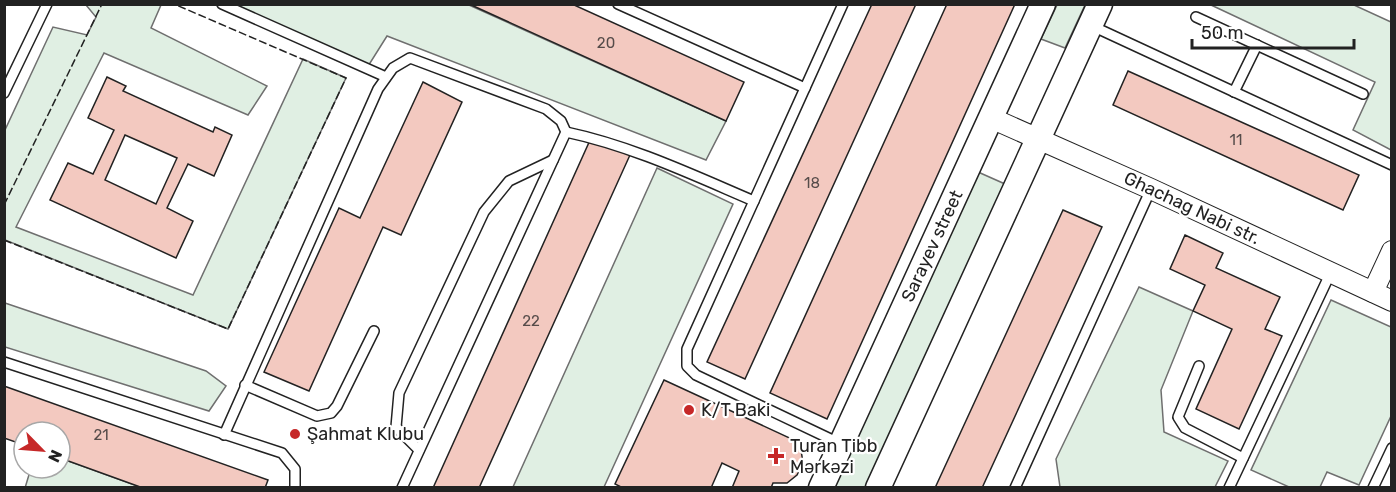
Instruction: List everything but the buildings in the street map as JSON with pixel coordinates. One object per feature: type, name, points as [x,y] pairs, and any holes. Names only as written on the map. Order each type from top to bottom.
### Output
[{"type":"street","name":"Sarayev street","points":[[821,488],[1043,4]]},
{"type":"street","points":[[878,488],[1095,15]]},
{"type":"street","name":"Ghachag Nabi str.","points":[[991,118],[1151,189],[1392,301]]},
{"type":"street","points":[[1373,292],[1392,251]]},
{"type":"lane","points":[[4,93],[47,4]]},
{"type":"lane","points":[[222,4],[386,77]]},
{"type":"lane","points":[[618,4],[631,7],[805,88]]},
{"type":"lane","points":[[841,444],[696,375],[687,366],[687,349],[843,4]]},
{"type":"lane","points":[[1095,15],[1234,92],[1392,165]]},
{"type":"lane","points":[[1196,16],[1364,94]]},
{"type":"lane","points":[[1234,92],[1257,45]]},
{"type":"lane","points":[[224,435],[378,89],[393,68],[410,58],[546,109],[561,121],[567,132],[628,149],[754,201]]},
{"type":"lane","points":[[402,488],[567,132]]},
{"type":"lane","points":[[420,450],[396,427],[399,393],[484,212],[509,181],[553,160]]},
{"type":"lane","points":[[1015,488],[1151,189]]},
{"type":"lane","points":[[1229,488],[1330,272]]},
{"type":"lane","points":[[245,385],[317,416],[331,413],[337,406],[374,331]]},
{"type":"lane","points":[[4,362],[282,453],[296,469],[295,488]]},
{"type":"lane","points":[[1199,366],[1178,417],[1185,428],[1243,458]]},
{"type":"lane","points":[[1373,488],[1392,448]]},
{"type":"green space","points":[[86,5],[161,5],[151,28],[267,86],[248,115],[104,53],[16,227],[193,295],[303,59],[346,78],[228,329],[5,240],[5,130],[53,27],[87,35],[96,17]]},
{"type":"green space","points":[[222,5],[469,5],[726,121],[706,160],[387,36],[365,71]]},
{"type":"green space","points":[[1057,5],[1085,5],[1065,48],[1041,39]]},
{"type":"green space","points":[[1211,5],[1354,5],[1391,22],[1391,150],[1353,130],[1375,82]]},
{"type":"green space","points":[[657,168],[733,204],[604,487],[513,487]]},
{"type":"green space","points":[[978,172],[1005,184],[866,487],[834,488]]},
{"type":"green space","points":[[1139,287],[1193,311],[1161,390],[1164,432],[1228,461],[1215,487],[1060,487],[1056,459]]},
{"type":"green space","points":[[1331,300],[1391,327],[1391,416],[1359,485],[1327,472],[1320,487],[1289,487],[1251,470]]},
{"type":"green space","points":[[5,303],[206,371],[226,386],[209,411],[5,347]]},
{"type":"green space","points":[[72,462],[143,488],[25,488],[27,480],[72,480]]},
{"type":"fence","points":[[4,205],[102,4]]},
{"type":"fence","points":[[4,240],[228,329],[346,78],[174,4]]},
{"type":"place","name":"K/T Baki","points":[[689,410]]},
{"type":"place","name":"Şahmat Klubu","points":[[295,434]]},
{"type":"place","name":"Turan Tibb Mərkəzi","points":[[776,456]]}]
